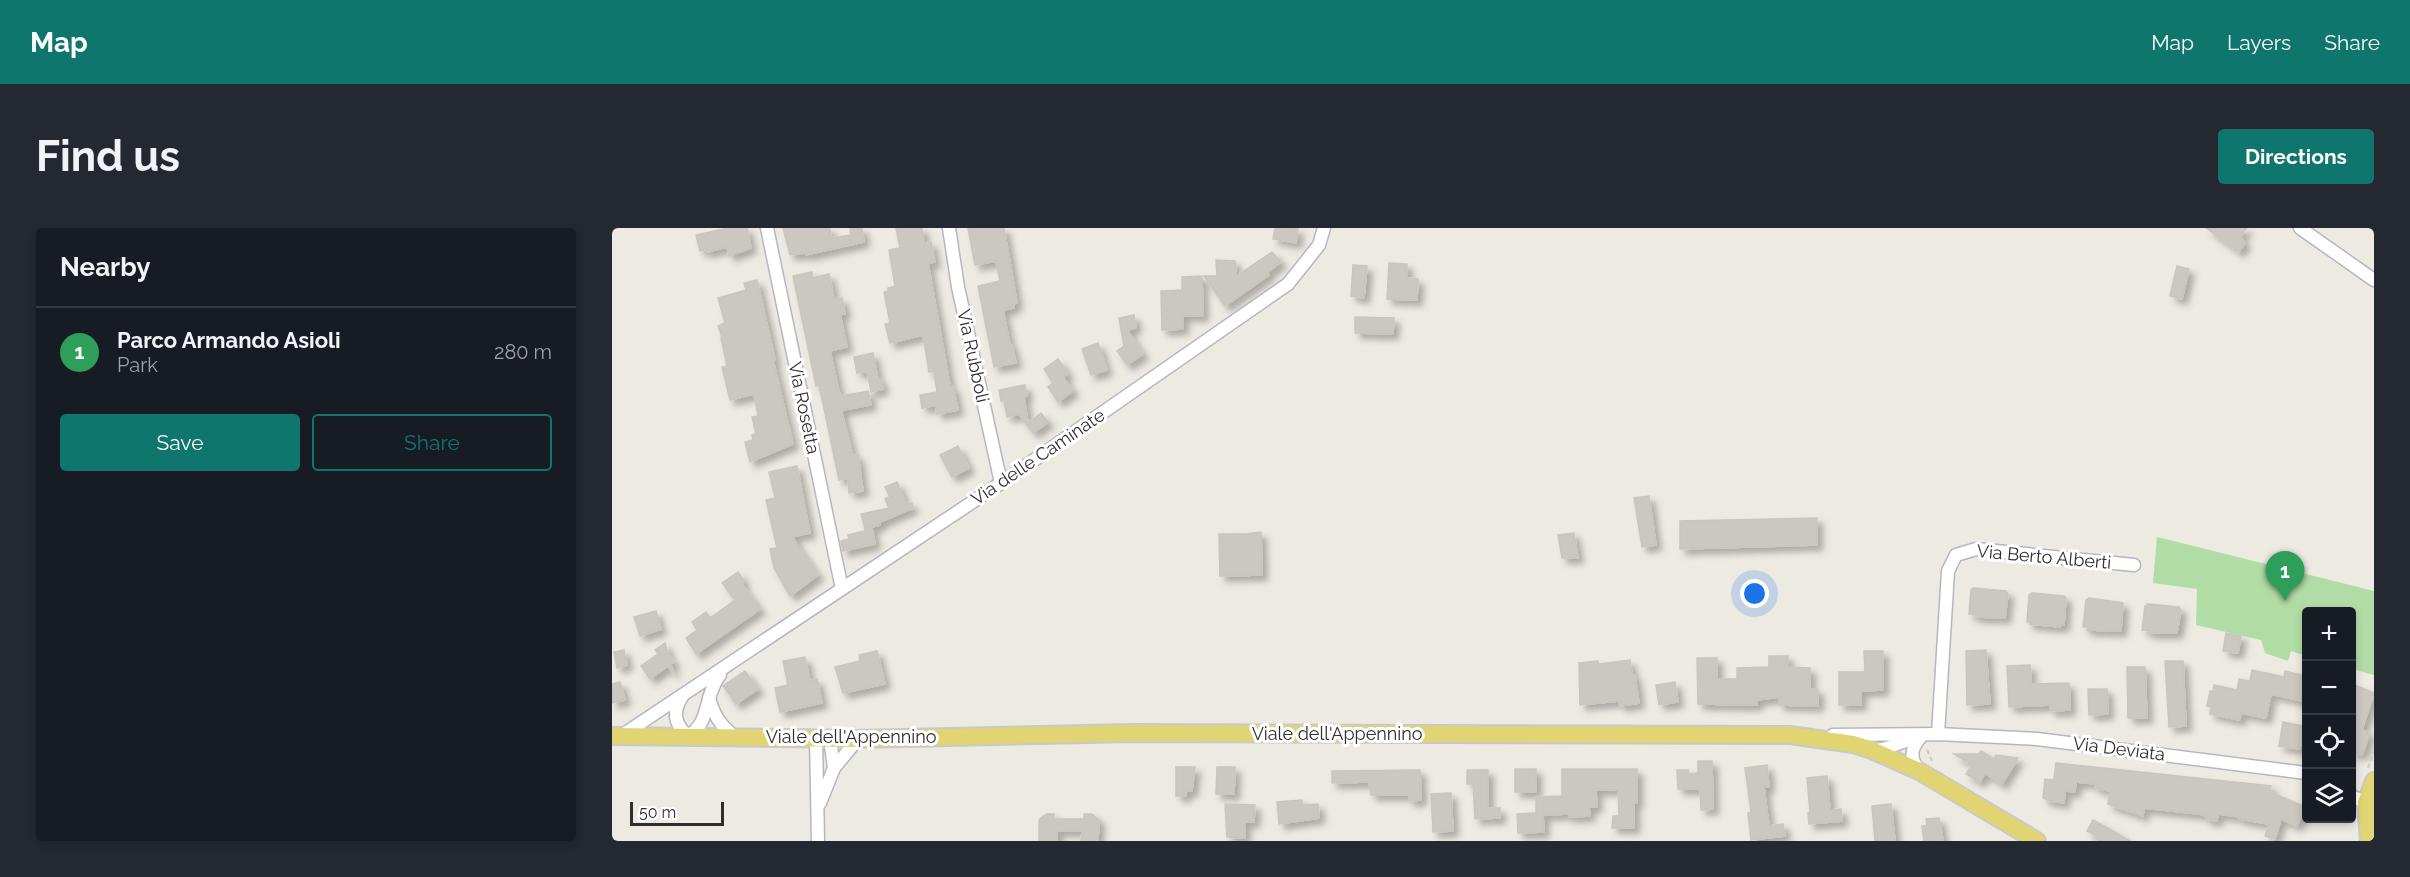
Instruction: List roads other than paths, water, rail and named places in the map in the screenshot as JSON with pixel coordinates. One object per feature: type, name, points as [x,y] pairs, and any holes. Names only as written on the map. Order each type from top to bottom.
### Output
[{"type":"main road","name":"Viale dell'Appennino","points":[[617,736],[858,739],[1134,733],[1790,735],[1853,744],[1872,750],[1919,771],[2037,841]]},
{"type":"main road","points":[[2368,841],[2359,799],[2374,781]]},
{"type":"street","name":"Via Rosetta","points":[[767,228],[842,589]]},
{"type":"street","name":"Via Rubboli","points":[[949,228],[958,287],[1001,483]]},
{"type":"street","name":"Via delle Caminate","points":[[617,736],[1001,483],[1288,284],[1320,245],[1324,228]]},
{"type":"street","points":[[2300,228],[2374,280]]},
{"type":"street","name":"Via Berto Alberti","points":[[1930,736],[1948,571],[1956,555],[1976,549],[2134,565]]},
{"type":"street","name":"Via delle Caminate","points":[[688,736],[696,732],[702,724],[712,684],[730,663]]},
{"type":"street","points":[[684,694],[677,704],[675,717],[679,728],[688,736]]},
{"type":"street","points":[[709,697],[712,711],[721,725],[735,737]]},
{"type":"street","name":"Via Deviata","points":[[1790,735],[2037,739],[2302,772]]},
{"type":"street","points":[[1872,750],[1872,742],[1884,735]]},
{"type":"street","points":[[1919,771],[1912,762],[1912,752],[1915,743],[1930,736]]},
{"type":"street","name":"Via Deviata","points":[[1872,750],[1886,750],[1905,741],[1930,736]]},
{"type":"street","points":[[823,738],[834,768]]},
{"type":"street","points":[[819,841],[823,738]]},
{"type":"street","points":[[819,807],[834,768],[858,739]]},
{"type":"place","name":"Parco Armando Asioli","points":[[2285,601]]}]
